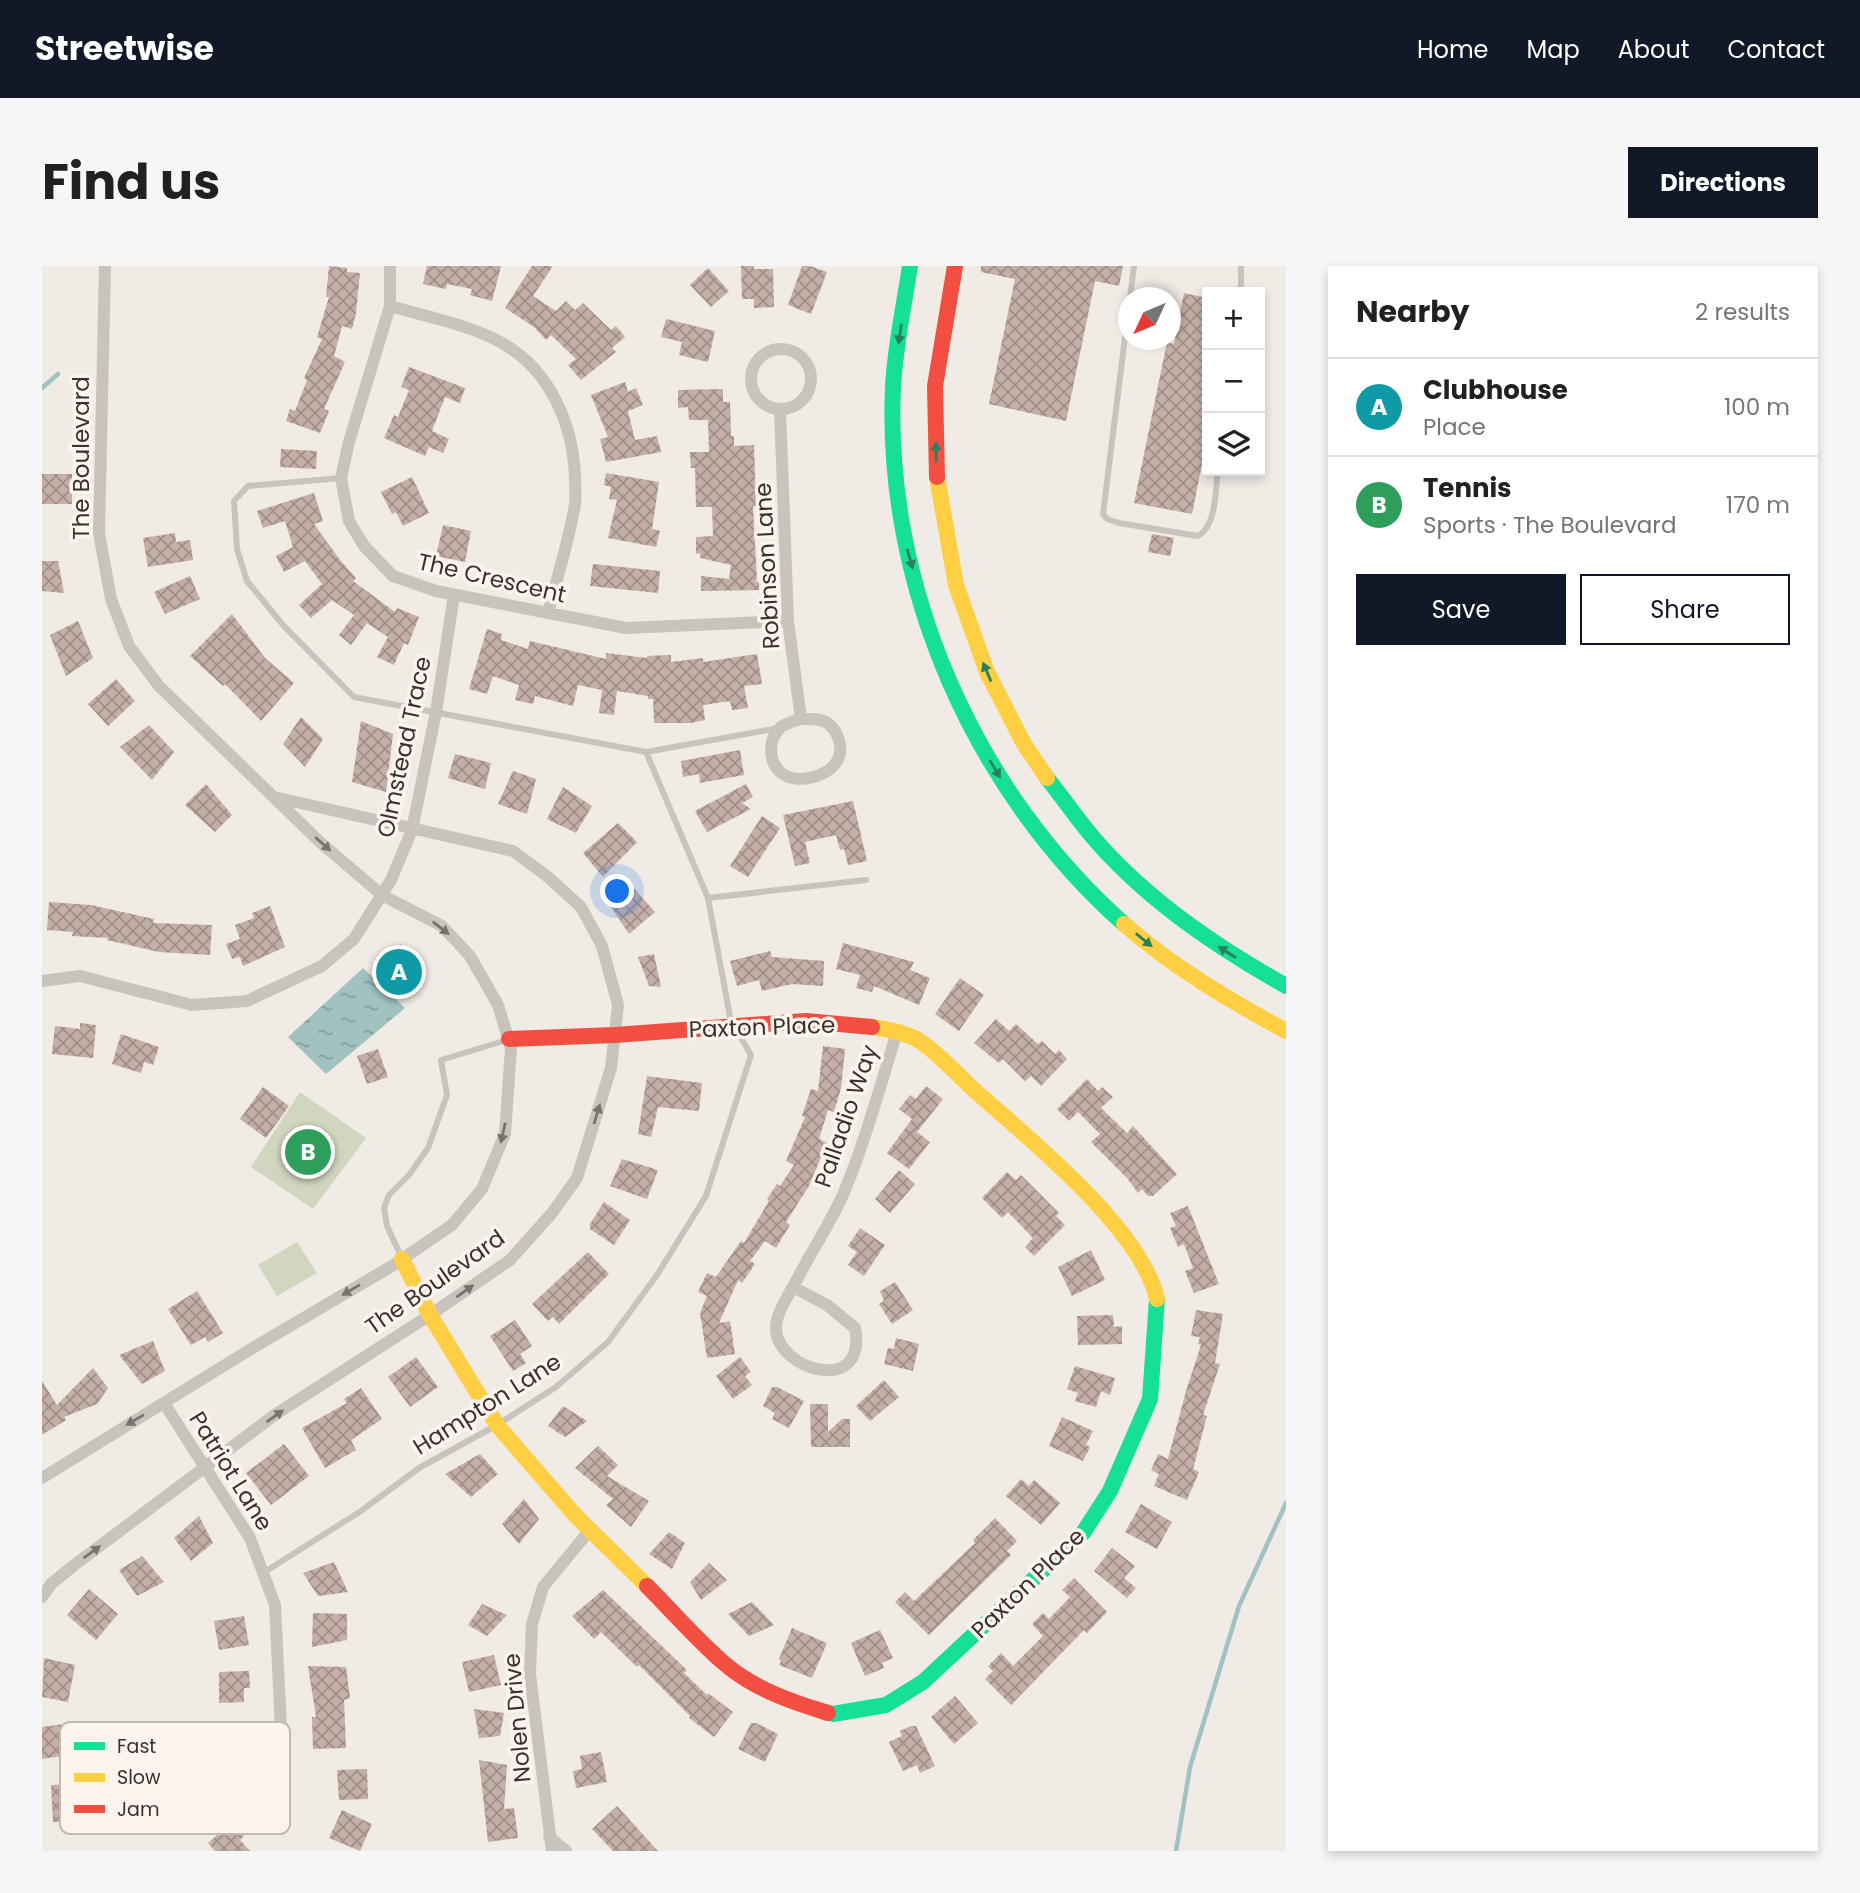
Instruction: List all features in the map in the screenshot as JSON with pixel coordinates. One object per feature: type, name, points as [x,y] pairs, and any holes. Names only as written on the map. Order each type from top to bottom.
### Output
[{"type":"street","name":"The Boulevard","points":[[42,1478],[402,1259],[452,1225],[482,1189],[505,1134],[511,1048],[498,1005],[470,956],[442,926],[382,895],[321,843],[159,686],[130,646],[111,599],[99,533],[105,266]]},
{"type":"street","name":"The Crescent","points":[[390,266],[390,306],[349,442],[341,478],[349,521],[364,546],[393,576],[436,591],[626,628],[788,621]]},
{"type":"street","points":[[910,266],[893,389],[898,478],[907,549],[936,647],[962,711],[996,772],[1037,831],[1060,860],[1112,913],[1142,939],[1207,986],[1286,1031]]},
{"type":"street","points":[[955,266],[935,386],[936,474],[956,585],[987,672],[1004,709],[1046,778],[1105,850],[1179,918],[1241,961],[1286,986]]},
{"type":"street","points":[[390,306],[473,330],[502,343],[527,360],[551,390],[566,422],[574,458],[576,502],[548,613]]},
{"type":"street","points":[[776,349],[795,352],[803,359],[811,377],[806,397],[790,408],[780,410],[761,402],[755,395],[750,376],[759,358],[776,349]]},
{"type":"street","name":"Robinson Lane","points":[[780,410],[788,621],[801,719]]},
{"type":"street","name":"Olmstead Trace","points":[[42,981],[80,976],[192,1005],[247,1001],[322,966],[354,939],[391,880],[412,830],[436,712],[454,594]]},
{"type":"street","points":[[801,719],[827,722],[839,740],[840,755],[835,764],[816,777],[787,777],[777,770],[771,750],[772,739],[780,728],[801,719]]},
{"type":"street","name":"The Boulevard","points":[[42,1597],[51,1584],[73,1566],[276,1414],[510,1260],[552,1213],[577,1178],[611,1068],[618,1005],[602,946],[581,907],[548,877],[513,851],[274,797]]},
{"type":"street","name":"Paxton Place","points":[[402,1259],[430,1315],[497,1425],[590,1530],[726,1665],[763,1689],[801,1705],[833,1714],[886,1705],[923,1682],[1083,1533],[1110,1491],[1150,1399],[1157,1297],[1142,1260],[1101,1209],[1038,1147],[918,1040],[889,1029],[806,1021],[615,1035],[509,1039]]},
{"type":"street","name":"Palladio Way","points":[[793,1287],[827,1306],[855,1328],[858,1342],[853,1357],[842,1367],[830,1372],[815,1369],[790,1356],[779,1344],[775,1325],[793,1287],[847,1186],[897,1032]]},
{"type":"street","name":"Patriot Lane","points":[[164,1403],[250,1538],[275,1605],[281,1722]]},
{"type":"street","name":"Nolen Drive","points":[[552,1851],[530,1674],[532,1624],[543,1587],[590,1530]]},
{"type":"street","points":[[550,1837],[566,1851]]},
{"type":"lane","points":[[1131,287],[1134,266]]},
{"type":"lane","points":[[1241,266],[1241,287]]},
{"type":"lane","points":[[1124,350],[1103,514],[1107,519],[1119,523],[1198,536],[1205,532],[1210,520],[1216,476]]},
{"type":"lane","points":[[341,478],[248,486],[234,501],[237,550],[247,581],[283,625],[354,697],[646,752],[780,728]]},
{"type":"lane","name":"Hampton Lane","points":[[263,1573],[361,1511],[419,1468],[497,1425],[556,1387],[608,1342],[657,1275],[706,1196],[751,1055],[742,1037],[732,1026],[708,898],[646,752]]},
{"type":"lane","points":[[708,898],[866,880]]},
{"type":"lane","points":[[402,1259],[387,1226],[384,1208],[388,1195],[409,1175],[428,1147],[447,1095],[441,1060],[509,1039]]},
{"type":"green space","points":[[300,1092],[366,1138],[313,1209],[251,1167]]},
{"type":"green space","points":[[297,1242],[317,1273],[277,1296],[258,1265]]},
{"type":"water","points":[[363,968],[405,1008],[326,1074],[288,1037]]},
{"type":"building","points":[[329,266],[360,273],[352,329],[342,326],[334,356],[345,362],[324,409],[329,411],[320,433],[286,421],[290,409],[295,411],[307,380],[304,378],[322,339],[317,337],[329,297],[326,297]]},
{"type":"building","points":[[427,266],[501,266],[492,301],[470,295],[472,289],[447,284],[446,289],[423,284]]},
{"type":"building","points":[[532,266],[553,266],[533,296],[556,311],[566,301],[575,310],[583,303],[611,330],[616,326],[625,337],[612,348],[616,352],[581,380],[568,365],[576,359],[551,335],[546,340],[534,327],[505,308]]},
{"type":"building","points":[[741,266],[773,269],[774,307],[754,308],[754,299],[742,299]]},
{"type":"building","points":[[802,266],[827,272],[811,314],[788,305]]},
{"type":"building","points":[[981,266],[1123,266],[1119,286],[1095,281],[1066,421],[989,404],[1015,279],[981,272]]},
{"type":"building","points":[[708,268],[729,291],[711,307],[690,285]]},
{"type":"building","points":[[1184,293],[1202,297],[1202,464],[1192,514],[1134,503],[1165,350],[1181,350],[1181,308]]},
{"type":"building","points":[[666,319],[715,331],[708,362],[679,355],[682,342],[661,337]]},
{"type":"building","points":[[409,367],[465,388],[460,403],[445,397],[432,431],[449,439],[443,453],[429,447],[425,456],[384,438],[394,415],[398,417],[409,390],[401,387]]},
{"type":"building","points":[[625,382],[628,392],[636,388],[643,405],[628,411],[635,440],[657,436],[661,452],[606,462],[600,439],[608,437],[591,395]]},
{"type":"building","points":[[723,389],[723,402],[730,402],[734,446],[754,445],[756,506],[753,506],[757,581],[752,581],[759,582],[759,590],[701,591],[701,576],[729,579],[731,565],[700,558],[700,553],[696,554],[696,537],[713,536],[712,507],[696,507],[695,468],[691,468],[690,452],[709,452],[708,420],[689,420],[688,407],[678,408],[678,390]]},
{"type":"building","points":[[281,449],[317,451],[316,469],[280,467]]},
{"type":"building","points":[[606,473],[659,482],[652,529],[660,531],[656,547],[608,538],[617,500],[609,499],[611,487],[604,485]]},
{"type":"building","points":[[42,474],[72,474],[72,504],[42,504]]},
{"type":"building","points":[[412,477],[429,513],[403,526],[396,512],[392,514],[381,492]]},
{"type":"building","points":[[314,493],[323,521],[314,524],[356,578],[353,581],[395,612],[397,608],[419,617],[408,645],[404,643],[394,665],[377,657],[388,637],[367,623],[351,645],[339,635],[354,615],[332,600],[311,618],[299,605],[322,584],[305,561],[284,572],[276,556],[293,547],[285,521],[263,528],[257,511]]},
{"type":"building","points":[[443,525],[471,531],[465,562],[436,556]]},
{"type":"building","points":[[175,533],[176,542],[190,540],[193,560],[148,567],[143,538]]},
{"type":"building","points":[[1152,534],[1174,538],[1170,556],[1148,552]]},
{"type":"building","points":[[42,561],[58,561],[64,593],[42,591]]},
{"type":"building","points":[[593,564],[660,571],[658,593],[590,586]]},
{"type":"building","points":[[190,576],[200,599],[165,614],[154,592]]},
{"type":"building","points":[[232,614],[265,658],[294,683],[261,721],[225,684],[223,686],[190,656]]},
{"type":"building","points":[[78,621],[93,658],[66,676],[50,635]]},
{"type":"building","points":[[487,629],[502,634],[501,640],[528,649],[530,641],[606,659],[606,653],[647,658],[671,655],[671,662],[703,658],[703,662],[757,654],[762,684],[744,686],[748,708],[732,710],[730,701],[703,705],[705,720],[691,723],[654,723],[653,699],[617,691],[614,715],[599,713],[602,690],[578,685],[573,706],[535,696],[533,704],[515,700],[519,685],[493,676],[487,694],[469,689]]},
{"type":"building","points":[[116,679],[135,701],[108,726],[88,704]]},
{"type":"building","points":[[301,717],[323,739],[305,767],[283,744]]},
{"type":"building","points":[[361,721],[393,734],[386,792],[352,782]]},
{"type":"building","points":[[149,725],[174,752],[152,780],[120,747]]},
{"type":"building","points":[[740,750],[744,775],[700,783],[699,774],[683,777],[681,761]]},
{"type":"building","points":[[455,754],[491,763],[485,789],[448,778]]},
{"type":"building","points":[[513,771],[536,779],[527,814],[498,804]]},
{"type":"building","points":[[206,784],[232,815],[215,832],[185,805]]},
{"type":"building","points":[[746,784],[753,797],[742,803],[751,809],[707,832],[695,811]]},
{"type":"building","points":[[563,787],[592,806],[576,833],[547,819]]},
{"type":"building","points":[[853,801],[867,861],[848,865],[844,849],[840,850],[836,835],[805,842],[810,863],[795,866],[783,815]]},
{"type":"building","points":[[762,816],[780,828],[748,877],[730,866]]},
{"type":"building","points":[[618,823],[637,842],[603,877],[583,853]]},
{"type":"building","points":[[634,888],[655,912],[629,934],[605,898]]},
{"type":"building","points":[[49,902],[91,905],[154,919],[153,923],[212,925],[210,955],[159,952],[107,940],[108,938],[72,936],[73,932],[47,930]]},
{"type":"building","points":[[270,906],[285,947],[243,966],[240,957],[232,959],[226,944],[240,939],[235,925],[254,918],[252,913]]},
{"type":"building","points":[[843,943],[914,962],[910,970],[930,978],[919,1005],[874,986],[872,992],[856,988],[860,975],[836,969]]},
{"type":"building","points":[[401,944],[424,970],[395,999],[373,974]]},
{"type":"building","points":[[770,951],[772,957],[824,961],[823,986],[792,984],[762,991],[759,980],[737,986],[730,961]]},
{"type":"building","points":[[654,954],[661,987],[649,986],[638,957]]},
{"type":"building","points":[[960,978],[984,995],[959,1031],[935,1014]]},
{"type":"building","points":[[996,1019],[1009,1031],[1016,1024],[1038,1044],[1042,1041],[1055,1054],[1059,1050],[1067,1059],[1041,1086],[1031,1076],[1025,1081],[1003,1059],[999,1063],[974,1043]]},
{"type":"building","points":[[80,1023],[96,1025],[93,1058],[52,1054],[55,1026],[80,1029]]},
{"type":"building","points":[[121,1034],[159,1047],[153,1065],[144,1062],[141,1073],[112,1064]]},
{"type":"building","points":[[823,1046],[845,1049],[841,1088],[834,1112],[828,1110],[819,1139],[827,1143],[809,1186],[786,1222],[790,1225],[776,1248],[765,1241],[750,1261],[755,1264],[742,1283],[738,1280],[719,1323],[730,1321],[735,1354],[707,1358],[700,1313],[707,1296],[698,1292],[707,1273],[716,1277],[741,1241],[744,1243],[769,1201],[767,1199],[794,1165],[786,1161],[805,1117],[802,1116],[811,1089],[818,1091]]},
{"type":"building","points":[[378,1049],[388,1077],[367,1084],[357,1056]]},
{"type":"building","points":[[647,1076],[702,1083],[699,1111],[658,1107],[651,1137],[638,1134]]},
{"type":"building","points":[[1087,1079],[1098,1091],[1102,1087],[1113,1097],[1101,1108],[1127,1133],[1133,1126],[1177,1174],[1153,1196],[1148,1196],[1142,1189],[1138,1193],[1091,1142],[1100,1134],[1078,1112],[1069,1121],[1057,1109]]},
{"type":"building","points":[[926,1086],[943,1099],[917,1132],[930,1142],[909,1169],[887,1153],[912,1119],[899,1109],[910,1095],[916,1099]]},
{"type":"building","points":[[263,1087],[289,1106],[266,1138],[240,1119]]},
{"type":"building","points":[[622,1159],[658,1170],[647,1199],[610,1186]]},
{"type":"building","points":[[899,1170],[915,1184],[890,1213],[875,1199]]},
{"type":"building","points":[[1007,1172],[1016,1180],[1021,1175],[1059,1213],[1056,1216],[1065,1225],[1034,1256],[1025,1247],[1033,1238],[1008,1212],[1002,1218],[982,1198]]},
{"type":"building","points":[[604,1202],[630,1220],[614,1245],[590,1229],[590,1224]]},
{"type":"building","points":[[1188,1206],[1219,1284],[1194,1293],[1185,1271],[1193,1268],[1184,1244],[1178,1247],[1170,1228],[1176,1226],[1170,1213]]},
{"type":"building","points":[[860,1228],[885,1245],[864,1276],[848,1265],[857,1252],[848,1246]]},
{"type":"building","points":[[1091,1250],[1105,1280],[1072,1296],[1058,1267]]},
{"type":"building","points":[[588,1252],[609,1274],[559,1324],[553,1317],[548,1321],[532,1304]]},
{"type":"building","points":[[895,1282],[913,1310],[892,1324],[879,1304],[884,1301],[880,1291]]},
{"type":"building","points":[[197,1291],[223,1333],[208,1342],[205,1337],[191,1345],[168,1309]]},
{"type":"building","points":[[1196,1310],[1223,1314],[1215,1363],[1220,1364],[1203,1415],[1207,1416],[1193,1469],[1199,1472],[1187,1500],[1154,1486],[1159,1474],[1151,1470],[1158,1454],[1168,1459],[1201,1345],[1198,1344],[1200,1337],[1191,1336]]},
{"type":"building","points":[[1113,1315],[1114,1327],[1122,1326],[1122,1344],[1078,1345],[1077,1316]]},
{"type":"building","points":[[515,1320],[532,1346],[520,1354],[526,1363],[513,1371],[490,1336]]},
{"type":"building","points":[[896,1338],[919,1344],[913,1371],[884,1364],[888,1348],[894,1349]]},
{"type":"building","points":[[153,1341],[165,1371],[142,1384],[119,1355]]},
{"type":"building","points":[[416,1357],[438,1387],[410,1407],[388,1377]]},
{"type":"building","points":[[740,1357],[751,1372],[745,1376],[752,1385],[733,1399],[716,1376]]},
{"type":"building","points":[[1075,1366],[1115,1378],[1110,1395],[1101,1391],[1096,1407],[1075,1401],[1078,1393],[1067,1389]]},
{"type":"building","points":[[93,1368],[108,1388],[97,1404],[64,1417],[66,1420],[42,1435],[42,1381],[57,1405]]},
{"type":"building","points":[[884,1380],[899,1397],[870,1421],[856,1406]]},
{"type":"building","points":[[772,1387],[804,1401],[789,1428],[772,1419],[775,1413],[763,1406]]},
{"type":"building","points":[[361,1388],[382,1419],[351,1440],[356,1450],[325,1468],[302,1428],[347,1403],[344,1399]]},
{"type":"building","points":[[810,1404],[828,1404],[828,1432],[842,1419],[850,1419],[850,1447],[811,1447]]},
{"type":"building","points":[[563,1406],[587,1421],[565,1437],[548,1426]]},
{"type":"building","points":[[1062,1417],[1093,1431],[1086,1445],[1090,1447],[1083,1461],[1049,1446]]},
{"type":"building","points":[[284,1444],[309,1476],[271,1505],[246,1473]]},
{"type":"building","points":[[598,1446],[618,1465],[607,1476],[649,1501],[631,1527],[606,1505],[613,1499],[575,1468]]},
{"type":"building","points":[[480,1454],[498,1474],[471,1497],[445,1474]]},
{"type":"building","points":[[1021,1479],[1029,1486],[1034,1480],[1060,1503],[1041,1525],[1006,1496]]},
{"type":"building","points":[[524,1499],[539,1519],[519,1544],[502,1524]]},
{"type":"building","points":[[1141,1504],[1172,1522],[1157,1549],[1125,1532]]},
{"type":"building","points":[[199,1516],[213,1543],[191,1561],[174,1538]]},
{"type":"building","points":[[995,1518],[1017,1541],[1007,1551],[1011,1555],[929,1635],[895,1602],[905,1592],[914,1601],[975,1543],[973,1540]]},
{"type":"building","points":[[669,1532],[685,1543],[672,1569],[649,1554]]},
{"type":"building","points":[[1112,1548],[1135,1566],[1124,1578],[1136,1588],[1127,1598],[1094,1571]]},
{"type":"building","points":[[142,1556],[164,1582],[137,1596],[119,1570]]},
{"type":"building","points":[[334,1562],[348,1592],[318,1596],[303,1573]]},
{"type":"building","points":[[709,1563],[727,1580],[701,1600],[690,1582]]},
{"type":"building","points":[[1074,1578],[1107,1612],[1087,1633],[1084,1630],[1011,1705],[985,1679],[993,1671],[988,1666],[1001,1653],[1013,1666],[1043,1636],[1032,1624],[1043,1613],[1049,1619],[1070,1597],[1062,1590]]},
{"type":"building","points":[[89,1589],[118,1614],[96,1640],[67,1615]]},
{"type":"building","points":[[603,1590],[687,1670],[684,1673],[707,1695],[708,1693],[733,1712],[714,1737],[689,1718],[639,1665],[637,1667],[601,1632],[594,1639],[572,1616]]},
{"type":"building","points":[[752,1602],[774,1625],[749,1636],[728,1614]]},
{"type":"building","points":[[482,1604],[507,1615],[487,1636],[468,1625]]},
{"type":"building","points":[[313,1613],[347,1614],[347,1640],[312,1647]]},
{"type":"building","points":[[244,1616],[249,1645],[219,1650],[214,1621]]},
{"type":"building","points":[[792,1628],[827,1643],[812,1678],[779,1665]]},
{"type":"building","points":[[880,1630],[893,1658],[882,1663],[884,1668],[865,1676],[851,1643]]},
{"type":"building","points":[[494,1655],[501,1685],[469,1692],[462,1662]]},
{"type":"building","points":[[44,1658],[75,1665],[68,1702],[42,1697]]},
{"type":"building","points":[[308,1666],[346,1667],[350,1698],[344,1700],[346,1748],[313,1749],[312,1717],[316,1717]]},
{"type":"building","points":[[249,1671],[250,1688],[244,1688],[244,1702],[219,1703],[219,1672]]},
{"type":"building","points":[[955,1696],[978,1723],[954,1744],[931,1717]]},
{"type":"building","points":[[474,1709],[504,1713],[500,1736],[479,1738]]},
{"type":"building","points":[[751,1723],[778,1734],[765,1762],[738,1749]]},
{"type":"building","points":[[60,1725],[60,1756],[42,1759],[42,1727]]},
{"type":"building","points":[[916,1726],[935,1766],[920,1773],[917,1765],[903,1771],[889,1742],[902,1736],[900,1731]]},
{"type":"building","points":[[601,1752],[607,1782],[576,1788],[573,1771],[582,1769],[580,1756]]},
{"type":"building","points":[[479,1760],[507,1765],[504,1809],[514,1808],[518,1838],[488,1842]]},
{"type":"building","points":[[367,1769],[368,1799],[339,1800],[337,1770]]},
{"type":"building","points":[[60,1784],[60,1822],[53,1822],[51,1785]]},
{"type":"building","points":[[617,1806],[658,1851],[613,1851],[592,1829]]},
{"type":"building","points":[[342,1810],[372,1824],[360,1851],[329,1838]]},
{"type":"building","points":[[218,1834],[242,1834],[244,1836],[240,1840],[250,1851],[215,1851],[208,1843]]},
{"type":"waterway","points":[[42,388],[58,374]]},
{"type":"waterway","points":[[1176,1851],[1190,1767],[1239,1606],[1286,1503]]},
{"type":"traffic: fast","points":[[910,266],[894,372],[894,462],[904,537],[923,610],[949,681],[983,749],[1024,813],[1071,871],[1124,924]]},
{"type":"traffic: fast","points":[[1047,778],[1090,834],[1139,884],[1210,939],[1286,986]]},
{"type":"traffic: fast","points":[[828,1713],[886,1705],[923,1682],[1083,1533],[1110,1491],[1150,1399],[1157,1299]]},
{"type":"traffic: slow","points":[[937,477],[956,585],[987,672],[1024,744],[1047,778]]},
{"type":"traffic: slow","points":[[1124,924],[1162,955],[1202,982],[1286,1031]]},
{"type":"traffic: slow","points":[[872,1027],[901,1033],[925,1044],[1051,1158],[1080,1186],[1130,1243],[1147,1272],[1157,1299]]},
{"type":"traffic: slow","points":[[402,1259],[430,1315],[497,1425],[575,1515],[647,1586]]},
{"type":"traffic: jam","points":[[937,477],[935,386],[955,266]]},
{"type":"traffic: jam","points":[[509,1039],[615,1035],[806,1021],[872,1027]]},
{"type":"traffic: jam","points":[[647,1586],[736,1673],[774,1694],[828,1713]]},
{"type":"place","name":"Clubhouse","points":[[399,972]]},
{"type":"place","name":"Tennis","points":[[308,1152]]}]
